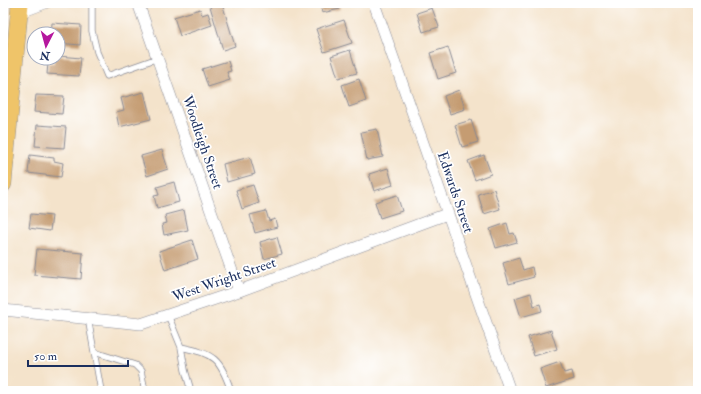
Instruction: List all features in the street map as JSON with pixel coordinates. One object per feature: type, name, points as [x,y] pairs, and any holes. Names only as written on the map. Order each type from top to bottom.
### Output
[{"type":"main road","points":[[3,184],[20,8]]},
{"type":"street","points":[[20,8],[45,3]]},
{"type":"street","name":"Woodleigh Street","points":[[138,3],[239,291]]},
{"type":"street","name":"Edwards Street","points":[[374,3],[510,391]]},
{"type":"street","name":"West Wright Street","points":[[3,310],[141,324],[239,291],[447,214]]},
{"type":"lane","points":[[92,3],[92,31],[97,52],[106,76],[158,58]]},
{"type":"lane","points":[[168,314],[181,347],[185,370],[192,391]]},
{"type":"lane","points":[[88,318],[101,391]]},
{"type":"lane","points":[[181,347],[202,352],[210,356],[218,363],[225,374],[231,391]]},
{"type":"lane","points":[[94,352],[135,365],[141,371],[145,391]]},
{"type":"building","points":[[209,3],[222,3],[235,46],[223,50]]},
{"type":"building","points":[[320,3],[338,3],[340,9],[322,13]]},
{"type":"building","points":[[432,8],[439,27],[423,32],[417,13]]},
{"type":"building","points":[[200,9],[202,15],[208,13],[212,25],[180,36],[174,17]]},
{"type":"building","points":[[344,20],[352,43],[324,52],[316,29]]},
{"type":"building","points":[[52,23],[81,25],[80,45],[66,44],[66,26],[52,26]]},
{"type":"building","points":[[448,47],[456,73],[438,79],[430,53]]},
{"type":"building","points":[[350,50],[357,73],[338,78],[331,56]]},
{"type":"building","points":[[66,57],[81,58],[79,76],[47,74],[48,66],[66,66]]},
{"type":"building","points":[[228,61],[231,71],[227,72],[230,80],[208,87],[202,69]]},
{"type":"building","points":[[359,79],[366,101],[349,107],[342,85]]},
{"type":"building","points":[[459,90],[465,109],[450,114],[444,96]]},
{"type":"building","points":[[144,92],[151,119],[119,127],[116,112],[124,110],[121,98]]},
{"type":"building","points":[[36,95],[64,96],[62,114],[34,112]]},
{"type":"building","points":[[471,120],[478,142],[462,147],[455,125]]},
{"type":"building","points":[[37,125],[66,127],[64,148],[35,146]]},
{"type":"building","points":[[377,129],[383,157],[367,160],[361,132]]},
{"type":"building","points":[[162,150],[168,169],[147,176],[141,156]]},
{"type":"building","points":[[30,155],[54,158],[54,161],[63,163],[61,177],[28,173]]},
{"type":"building","points":[[484,155],[491,174],[475,180],[468,161]]},
{"type":"building","points":[[250,157],[255,174],[227,182],[223,164]]},
{"type":"building","points":[[388,168],[393,185],[374,191],[369,174]]},
{"type":"building","points":[[174,182],[179,202],[157,208],[154,196],[159,195],[157,187]]},
{"type":"building","points":[[253,185],[259,203],[242,209],[236,190]]},
{"type":"building","points":[[494,189],[500,209],[484,214],[478,194]]},
{"type":"building","points":[[397,195],[402,211],[380,218],[375,202]]},
{"type":"building","points":[[184,210],[188,230],[164,235],[162,224],[167,223],[165,215]]},
{"type":"building","points":[[266,211],[269,221],[275,219],[277,227],[255,233],[250,215]]},
{"type":"building","points":[[31,214],[52,216],[50,231],[29,228]]},
{"type":"building","points":[[507,223],[510,234],[514,233],[517,242],[496,248],[490,229]]},
{"type":"building","points":[[277,237],[282,254],[264,259],[260,242]]},
{"type":"building","points":[[192,240],[198,259],[165,270],[159,251]]},
{"type":"building","points":[[37,249],[83,253],[81,279],[34,275]]},
{"type":"building","points":[[519,258],[523,270],[532,267],[534,277],[509,284],[503,263]]},
{"type":"building","points":[[531,293],[534,306],[540,304],[542,311],[521,317],[515,298]]},
{"type":"building","points":[[551,330],[557,349],[534,356],[528,337]]},
{"type":"building","points":[[560,362],[564,373],[572,371],[574,379],[546,388],[540,369]]}]
